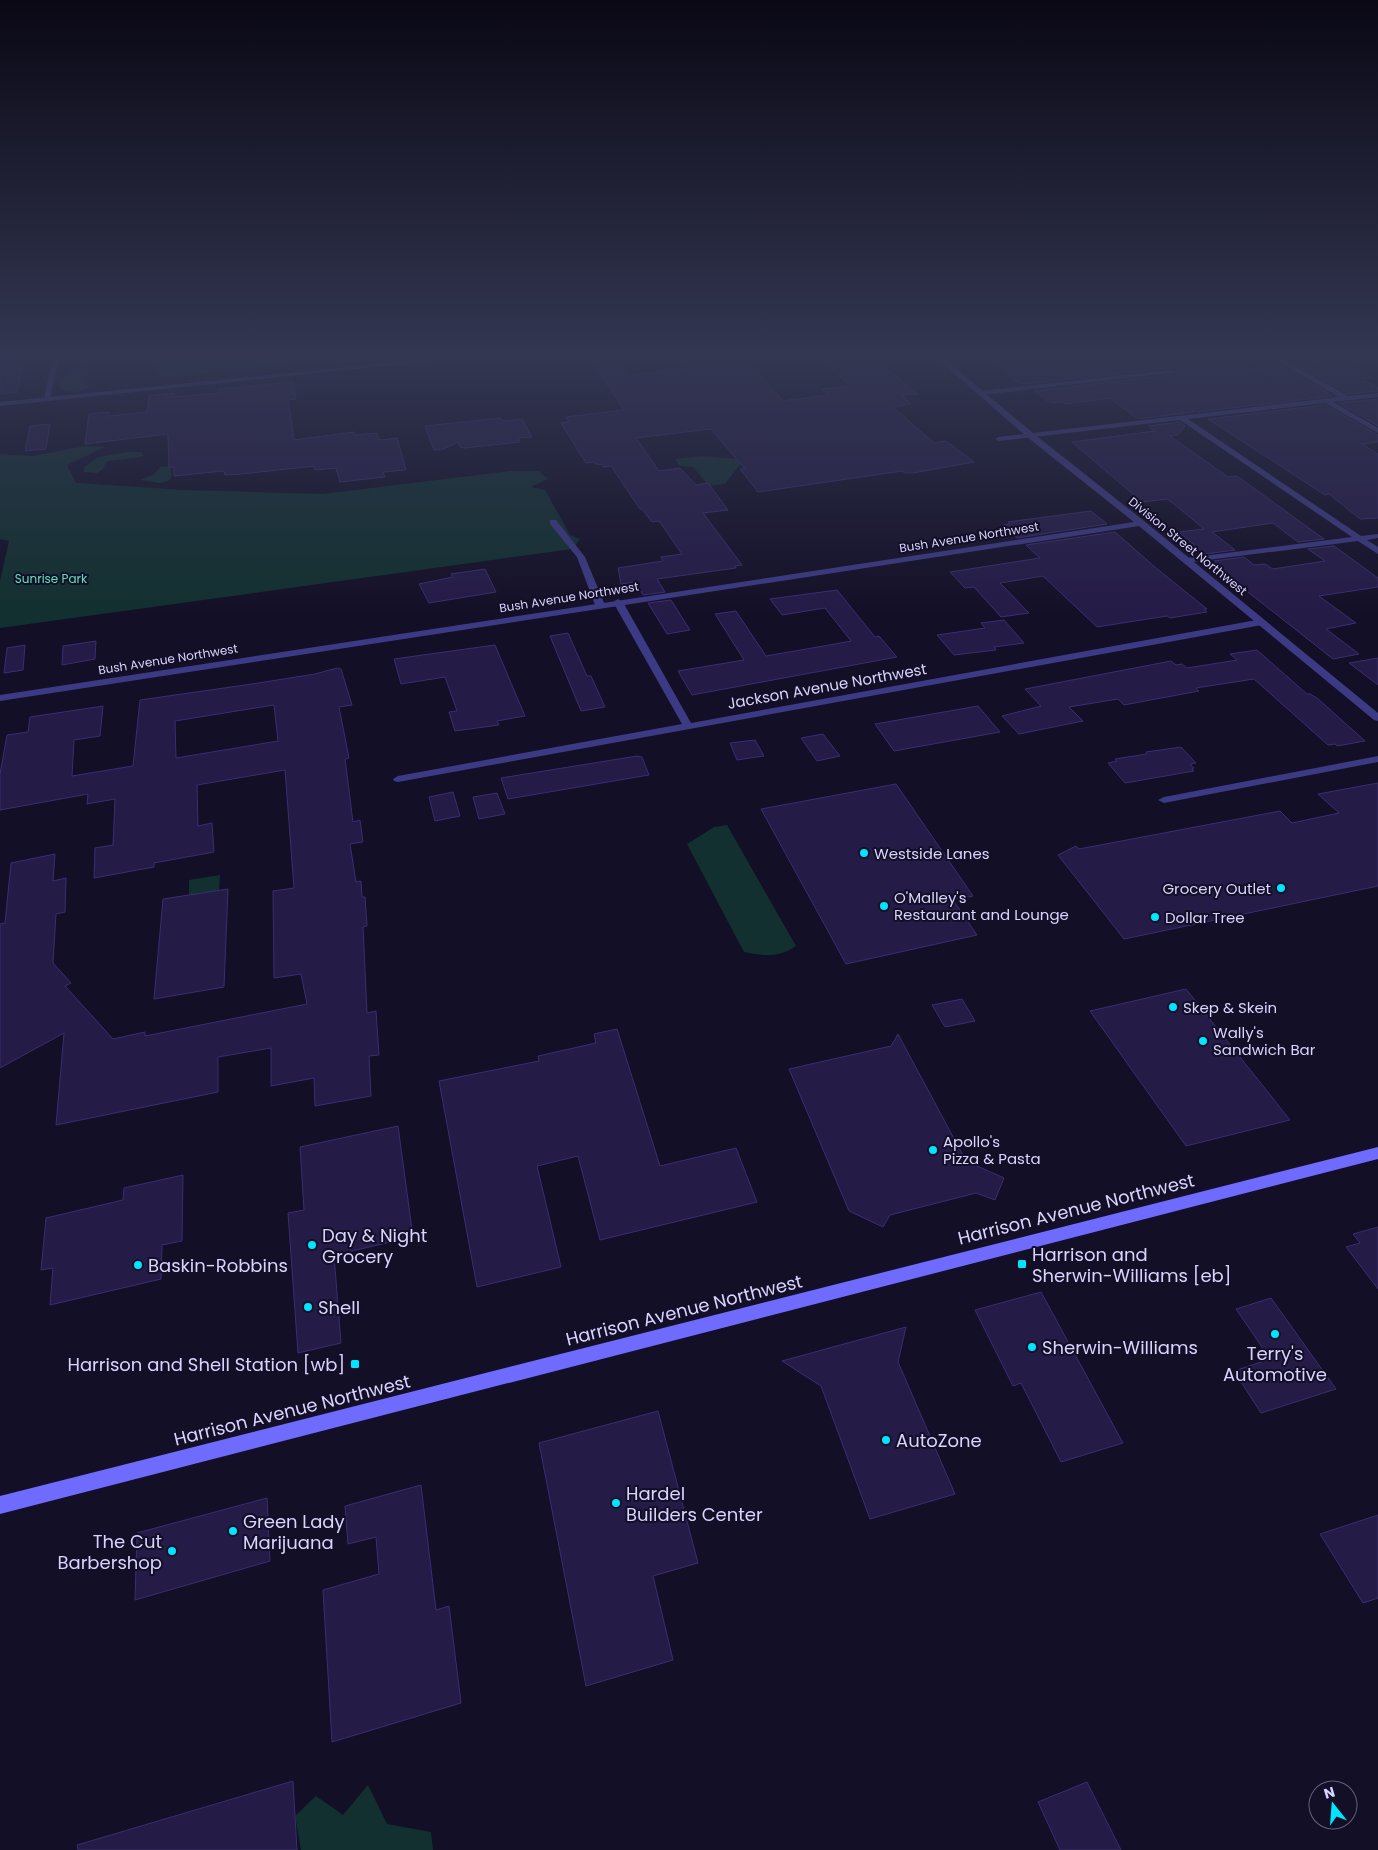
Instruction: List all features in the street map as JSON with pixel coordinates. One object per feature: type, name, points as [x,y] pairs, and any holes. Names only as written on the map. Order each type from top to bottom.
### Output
[{"type":"main road","name":"Harrison Avenue Northwest","points":[[0,1505],[1378,1153]]},
{"type":"street","name":"Division Street Northwest","points":[[1038,441],[1142,523],[1378,718]]},
{"type":"street","points":[[1216,441],[1378,551]]},
{"type":"street","points":[[553,522],[581,558],[600,605]]},
{"type":"street","name":"Bush Avenue Northwest","points":[[0,698],[1142,523]]},
{"type":"street","points":[[1188,561],[1378,536]]},
{"type":"street","points":[[618,602],[688,726]]},
{"type":"street","name":"Jackson Avenue Northwest","points":[[398,779],[1262,622]]},
{"type":"street","points":[[1164,800],[1378,759]]},
{"type":"green space","name":"Sunrise Park","points":[[85,446],[105,447],[67,465],[76,483],[184,490],[323,494],[510,471],[539,471],[548,479],[531,487],[545,490],[570,535],[580,539],[572,549],[0,628],[0,581],[9,541],[0,539],[0,454],[32,456]]},
{"type":"green space","points":[[141,452],[144,456],[106,462],[103,469],[97,473],[84,472],[84,467],[98,457]]},
{"type":"green space","points":[[702,456],[739,459],[742,462],[725,484],[709,486],[693,467],[680,466],[675,459]]},
{"type":"green space","points":[[161,466],[170,467],[172,475],[170,480],[160,483],[140,480],[154,474]]},
{"type":"green space","points":[[727,825],[796,946],[790,950],[771,955],[744,952],[687,844],[714,827]]},
{"type":"green space","points":[[220,875],[219,891],[189,896],[189,880]]},
{"type":"green space","points":[[368,1785],[387,1824],[431,1832],[433,1850],[301,1850],[295,1816],[316,1796],[343,1815]]},
{"type":"building","points":[[27,441],[47,441],[46,449],[25,451]]},
{"type":"building","points":[[85,441],[107,441],[85,444]]},
{"type":"building","points":[[168,441],[398,441],[406,470],[383,472],[385,477],[340,482],[336,468],[315,470],[314,466],[242,474],[225,475],[224,471],[174,476],[174,467],[169,467]]},
{"type":"building","points":[[431,441],[520,442],[465,448],[460,447],[458,442],[443,449],[434,450]]},
{"type":"building","points":[[572,441],[638,441],[659,471],[680,468],[696,485],[708,483],[728,510],[703,513],[742,565],[735,566],[736,568],[657,579],[665,592],[643,595],[635,582],[621,584],[618,568],[663,561],[661,557],[682,554],[659,521],[652,522],[640,509],[611,466],[604,467],[602,464],[598,465],[593,462],[586,463]]},
{"type":"building","points":[[721,441],[932,441],[934,443],[946,441],[974,462],[913,473],[902,471],[758,492],[740,469],[745,469]]},
{"type":"building","points":[[1178,441],[1228,477],[1237,476],[1324,539],[1298,542],[1273,523],[1212,532],[1235,550],[1205,554],[1179,532],[1204,529],[1167,499],[1142,502],[1072,442]]},
{"type":"building","points":[[1242,441],[1378,441],[1362,444],[1378,454],[1378,518],[1360,519],[1329,494],[1325,495]]},
{"type":"building","points":[[1091,511],[1107,524],[1017,538],[1003,525],[1010,524],[1008,522]]},
{"type":"building","points":[[1115,532],[1207,609],[1204,609],[1207,612],[1097,627],[1043,576],[1000,583],[1029,613],[1001,617],[974,587],[965,588],[950,572],[1040,558],[1026,545]]},
{"type":"building","points":[[1334,546],[1378,578],[1378,587],[1319,596],[1356,623],[1326,629],[1359,654],[1333,659],[1220,570],[1224,569],[1214,561],[1244,557],[1254,565],[1265,564],[1273,569],[1325,561],[1308,549]]},
{"type":"building","points":[[485,569],[496,592],[429,603],[419,584],[453,577],[451,574]]},
{"type":"building","points":[[837,590],[875,637],[879,636],[897,657],[692,695],[678,671],[744,660],[715,614],[736,611],[766,656],[851,641],[825,608],[782,615],[770,599]]},
{"type":"building","points":[[671,600],[690,630],[667,634],[648,603]]},
{"type":"building","points":[[1004,620],[1024,643],[994,647],[996,650],[954,655],[937,635],[985,628],[981,623]]},
{"type":"building","points":[[568,633],[587,676],[591,676],[605,707],[581,711],[550,636]]},
{"type":"building","points":[[96,641],[95,659],[62,665],[63,646]]},
{"type":"building","points":[[25,645],[23,670],[4,673],[7,648]]},
{"type":"building","points":[[495,645],[525,716],[497,721],[499,725],[455,731],[449,712],[457,711],[445,677],[401,684],[394,659]]},
{"type":"building","points":[[1257,650],[1307,694],[1317,698],[1365,741],[1337,746],[1335,744],[1328,745],[1254,679],[1196,688],[1199,691],[1124,705],[1118,699],[1069,707],[1083,721],[1019,734],[1002,716],[1041,706],[1025,689],[1171,661],[1176,665],[1182,664],[1187,668],[1237,660],[1230,654]]},
{"type":"building","points":[[1378,658],[1378,685],[1349,663]]},
{"type":"building","points":[[337,668],[341,669],[352,705],[339,707],[349,758],[345,759],[353,822],[360,820],[363,842],[350,844],[356,882],[361,881],[362,897],[365,897],[367,926],[363,927],[367,1013],[376,1011],[379,1055],[369,1056],[371,1096],[315,1106],[314,1078],[271,1086],[271,1048],[218,1057],[218,1092],[56,1125],[64,1033],[0,1068],[0,924],[5,923],[11,863],[55,854],[53,881],[66,878],[65,912],[56,914],[53,963],[71,983],[65,986],[113,1039],[145,1032],[145,1036],[307,1004],[301,974],[274,978],[273,891],[294,888],[285,770],[197,785],[198,826],[212,823],[214,852],[154,863],[154,867],[94,878],[95,848],[113,845],[115,799],[87,804],[88,794],[0,810],[0,774],[7,735],[28,732],[30,717],[103,706],[100,736],[74,740],[72,776],[133,766],[140,700],[315,674]],"holes":[[[274,705],[278,741],[176,758],[175,721]]]},
{"type":"building","points":[[978,706],[1000,732],[894,751],[875,724]]},
{"type":"building","points":[[823,734],[840,756],[817,761],[801,738]]},
{"type":"building","points":[[755,740],[764,756],[737,760],[730,743]]},
{"type":"building","points":[[1181,747],[1196,763],[1190,764],[1194,771],[1125,783],[1108,763],[1117,761],[1115,759],[1147,754],[1146,752]]},
{"type":"building","points":[[637,756],[642,757],[649,775],[508,799],[501,778]]},
{"type":"building","points":[[1378,783],[1378,886],[1124,939],[1058,855],[1076,846],[1079,849],[1280,811],[1292,823],[1339,813],[1318,794]]},
{"type":"building","name":"Westside Lanes","points":[[896,784],[973,896],[953,900],[977,935],[846,964],[761,809]]},
{"type":"building","points":[[453,792],[460,816],[435,821],[429,797]]},
{"type":"building","points":[[497,793],[505,814],[479,819],[473,797]]},
{"type":"building","points":[[228,889],[224,987],[154,999],[163,899]]},
{"type":"building","points":[[1186,989],[1290,1120],[1186,1146],[1090,1011]]},
{"type":"building","points":[[962,999],[975,1021],[945,1027],[932,1005]]},
{"type":"building","points":[[617,1029],[660,1166],[736,1148],[757,1202],[600,1240],[578,1156],[537,1166],[561,1267],[477,1287],[439,1081],[539,1061],[538,1056],[596,1043],[594,1034]]},
{"type":"building","points":[[898,1034],[966,1161],[1004,1178],[995,1200],[976,1193],[890,1215],[883,1227],[849,1211],[789,1069],[891,1046]]},
{"type":"building","points":[[398,1126],[413,1237],[334,1255],[341,1343],[298,1353],[288,1213],[304,1210],[300,1147]]},
{"type":"building","points":[[183,1175],[182,1241],[162,1245],[161,1279],[50,1305],[53,1268],[41,1270],[46,1218],[123,1200],[124,1188]]},
{"type":"building","points":[[1378,1227],[1378,1289],[1346,1247],[1360,1243],[1353,1234]]},
{"type":"building","name":"Sherwin-Williams","points":[[1041,1292],[1123,1443],[1061,1462],[1021,1383],[1013,1386],[975,1310]]},
{"type":"building","name":"Terry's Automotive","points":[[1271,1298],[1336,1389],[1261,1413],[1234,1371],[1270,1359],[1236,1309]]},
{"type":"building","name":"AutoZone","points":[[906,1327],[898,1362],[955,1494],[870,1519],[821,1386],[782,1361]]},
{"type":"building","name":"Hardel Builders Center","points":[[658,1411],[698,1563],[653,1576],[673,1660],[586,1686],[539,1443]]},
{"type":"building","points":[[421,1485],[436,1610],[449,1606],[461,1703],[332,1742],[323,1590],[379,1574],[376,1537],[348,1544],[345,1506]]},
{"type":"building","points":[[267,1498],[270,1561],[135,1600],[137,1533]]},
{"type":"building","points":[[1378,1515],[1378,1598],[1363,1603],[1320,1534]]},
{"type":"building","points":[[293,1781],[297,1850],[78,1850],[77,1845]]},
{"type":"building","points":[[1087,1782],[1121,1850],[1060,1850],[1038,1802]]},
{"type":"place","name":"Westside Lanes","points":[[864,853]]},
{"type":"place","name":"Grocery Outlet","points":[[1281,888]]},
{"type":"place","name":"O'Malley's Restaurant and Lounge","points":[[884,906]]},
{"type":"place","name":"Dollar Tree","points":[[1155,917]]},
{"type":"place","name":"Skep & Skein","points":[[1173,1007]]},
{"type":"place","name":"Wally's Sandwich Bar","points":[[1203,1041]]},
{"type":"place","name":"Apollo's Pizza & Pasta","points":[[933,1150]]},
{"type":"place","name":"Day & Night Grocery","points":[[312,1245]]},
{"type":"place","name":"Harrison and Sherwin-Williams [eb]","points":[[1022,1264]]},
{"type":"place","name":"Baskin-Robbins","points":[[138,1265]]},
{"type":"place","name":"Shell","points":[[308,1307]]},
{"type":"place","name":"Terry's Automotive","points":[[1275,1334]]},
{"type":"place","name":"Sherwin-Williams","points":[[1032,1347]]},
{"type":"place","name":"Harrison and Shell Station [wb]","points":[[355,1364]]},
{"type":"place","name":"AutoZone","points":[[886,1440]]},
{"type":"place","name":"Hardel Builders Center","points":[[616,1503]]},
{"type":"place","name":"Green Lady Marijuana","points":[[233,1531]]},
{"type":"place","name":"The Cut Barbershop","points":[[172,1551]]}]
